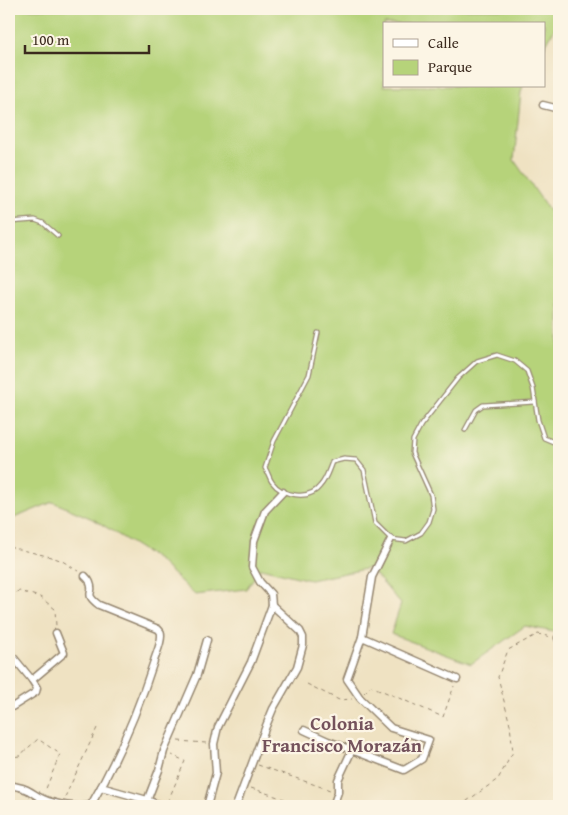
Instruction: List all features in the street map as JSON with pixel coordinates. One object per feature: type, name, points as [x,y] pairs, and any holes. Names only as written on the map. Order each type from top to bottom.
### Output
[{"type":"street","points":[[543,105],[559,109]]},
{"type":"street","points":[[207,806],[216,773],[214,744],[218,727],[251,662],[272,605],[271,594],[260,582],[252,567],[254,540],[265,511],[283,492]]},
{"type":"street","points":[[304,730],[404,770],[422,759],[429,740],[391,728],[360,698],[347,679],[362,637],[372,577],[391,539]]},
{"type":"street","points":[[9,785],[26,789],[42,798],[61,805],[91,805],[106,779],[128,732],[150,673],[162,633],[158,629],[99,605],[90,595],[90,583],[85,576]]},
{"type":"street","points":[[236,806],[273,709],[297,667],[303,645],[303,637],[300,631],[272,605]]},
{"type":"street","points":[[32,680],[64,653],[56,633]]},
{"type":"street","points":[[362,637],[457,679]]},
{"type":"street","points":[[146,803],[160,770],[164,751],[197,675],[207,640]]},
{"type":"street","points":[[9,652],[37,688],[36,692],[12,708],[9,706]]},
{"type":"street","points":[[333,806],[338,792],[338,780],[352,750]]},
{"type":"street","points":[[101,787],[146,803],[164,806]]},
{"type":"lane","points":[[9,222],[35,220],[43,223],[58,236]]},
{"type":"lane","points":[[318,333],[310,375],[274,441],[265,468],[273,483],[283,492],[294,495],[308,495],[320,487],[332,462],[344,459],[356,460],[364,470],[375,523],[391,539],[406,542],[421,533],[429,522],[433,509],[431,495],[412,453],[413,440],[421,425],[458,378],[477,361],[497,355],[515,360],[528,371],[538,420],[544,438],[556,443],[559,442]]},
{"type":"lane","points":[[465,430],[476,410],[483,405],[535,402]]},
{"type":"path","points":[[9,546],[62,561],[85,576]]},
{"type":"path","points":[[9,594],[19,591],[40,597],[55,609],[56,633]]},
{"type":"path","points":[[460,806],[498,780],[513,752],[510,725],[498,677],[508,650],[538,634],[559,639]]},
{"type":"path","points":[[307,684],[339,700],[360,698],[372,686],[444,716],[457,679]]},
{"type":"path","points":[[61,805],[98,728]]},
{"type":"path","points":[[9,754],[14,757],[19,756],[38,739],[60,754],[42,798]]},
{"type":"path","points":[[169,740],[214,744]]},
{"type":"path","points":[[164,751],[185,761],[164,806]]},
{"type":"path","points":[[253,763],[338,792]]},
{"type":"path","points":[[244,785],[305,806]]},
{"type":"green space","points":[[9,9],[559,9],[559,20],[546,44],[546,22],[383,22],[383,88],[522,88],[514,160],[559,223],[559,633],[525,626],[471,664],[391,634],[401,604],[370,568],[310,580],[261,568],[246,589],[195,595],[158,560],[95,520],[53,502],[9,520]]},
{"type":"district","name":"Colonia Francisco Morazán","points":[[342,734]]}]
